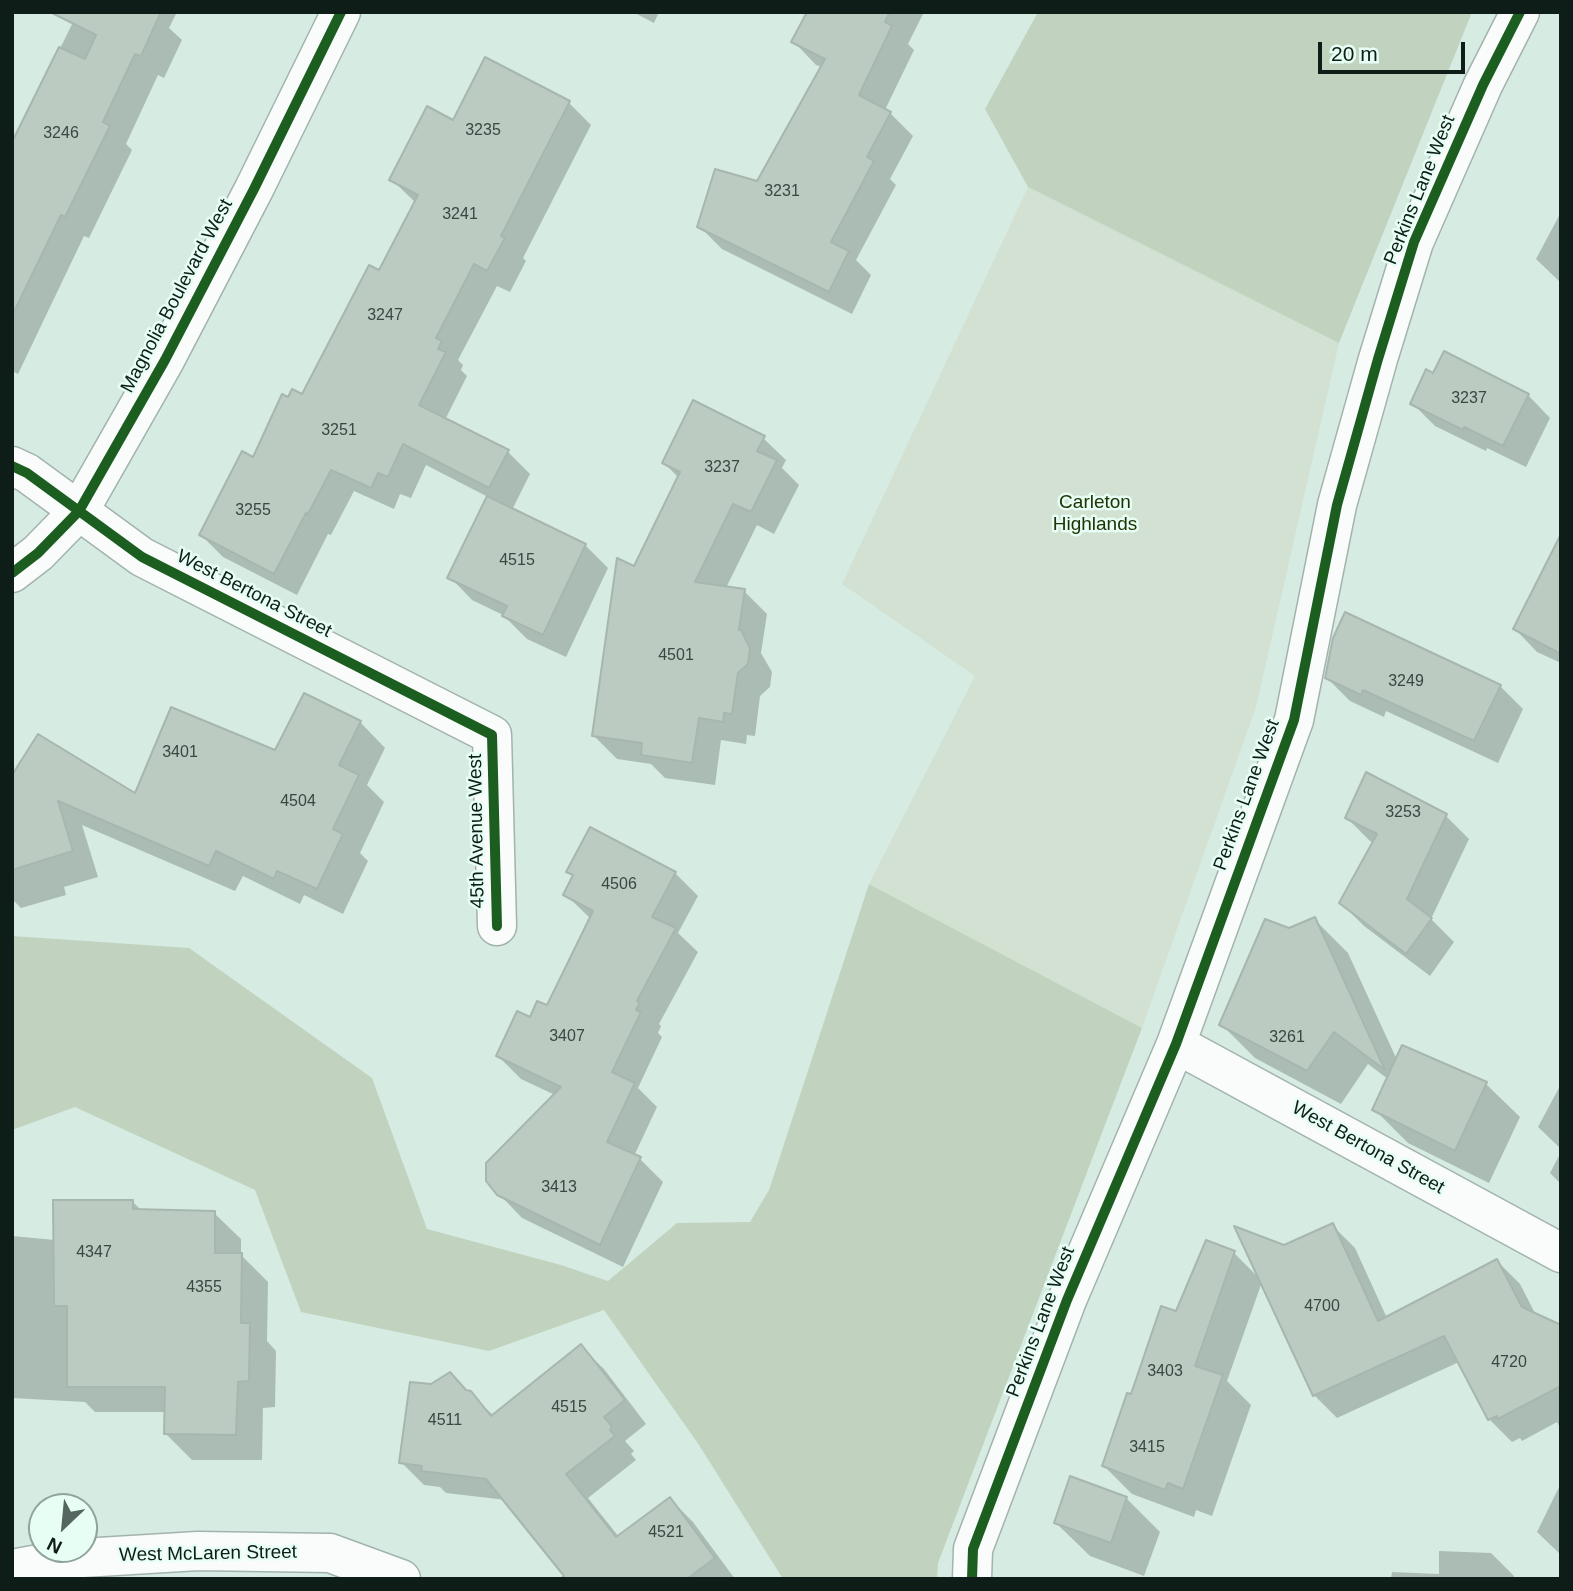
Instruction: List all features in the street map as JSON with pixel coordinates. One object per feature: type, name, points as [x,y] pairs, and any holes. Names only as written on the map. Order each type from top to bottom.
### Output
[{"type":"street","name":"Magnolia Boulevard West","points":[[12,573],[38,553],[79,511],[165,360],[254,189],[341,12]]},
{"type":"street","name":"Perkins Lane West","points":[[972,1579],[973,1549],[1067,1300],[1176,1045],[1294,720],[1337,505],[1414,242],[1483,85],[1520,12]]},
{"type":"street","name":"West Bertona Street","points":[[12,466],[27,473],[142,556],[492,735]]},
{"type":"street","name":"45th Avenue West","points":[[492,735],[497,926]]},
{"type":"street","name":"West Bertona Street","points":[[1176,1045],[1561,1253]]},
{"type":"street","name":"West McLaren Street","points":[[12,1570],[66,1559],[198,1551],[330,1553],[401,1579]]},
{"type":"green space","points":[[1038,12],[1472,12],[1339,343],[1028,187],[985,109]]},
{"type":"green space","name":"Carleton Highlands","points":[[1028,187],[1339,343],[1256,707],[1142,1028],[869,884],[975,676],[842,584]]},
{"type":"green space","points":[[869,884],[1142,1028],[938,1563],[937,1579],[783,1579],[699,1445],[604,1310],[489,1351],[301,1312],[255,1190],[75,1107],[12,1130],[12,936],[189,948],[372,1078],[427,1229],[561,1265],[608,1281],[677,1223],[750,1222],[769,1190]]},
{"type":"building","points":[[50,12],[161,12],[141,56],[135,54],[103,122],[110,126],[65,217],[61,215],[12,316],[12,142],[59,47],[85,59],[96,35]]},
{"type":"building","points":[[807,12],[890,12],[885,22],[892,26],[859,95],[891,112],[867,157],[874,161],[831,242],[849,251],[829,292],[697,227],[715,169],[757,181],[825,59],[791,42]]},
{"type":"building","points":[[485,57],[570,101],[501,236],[505,238],[487,271],[474,264],[436,338],[442,341],[438,349],[446,352],[419,405],[509,450],[489,488],[403,444],[388,477],[378,473],[371,488],[331,470],[274,574],[199,535],[242,451],[253,457],[282,394],[288,397],[292,389],[302,394],[369,265],[379,270],[418,195],[389,180],[427,106],[453,120]]},
{"type":"building","points":[[1444,351],[1529,394],[1503,446],[1410,404],[1426,369],[1433,373]]},
{"type":"building","points":[[693,400],[765,436],[757,451],[777,460],[751,512],[733,504],[695,582],[745,589],[739,630],[750,648],[748,664],[738,673],[732,714],[724,713],[723,722],[699,718],[692,763],[641,755],[642,743],[592,736],[617,558],[634,566],[680,472],[662,463]]},
{"type":"building","points":[[487,496],[586,544],[543,635],[502,616],[507,606],[447,578]]},
{"type":"building","points":[[1561,534],[1561,654],[1513,629]]},
{"type":"building","points":[[1345,612],[1501,685],[1474,741],[1363,690],[1361,695],[1325,678],[1333,638]]},
{"type":"building","points":[[304,693],[361,721],[339,765],[359,775],[333,829],[343,834],[317,889],[277,871],[274,879],[216,851],[209,866],[58,801],[73,851],[12,870],[12,775],[38,734],[135,793],[171,707],[275,750]]},
{"type":"building","points":[[1366,772],[1447,814],[1407,899],[1432,918],[1406,954],[1339,903],[1377,834],[1345,818]]},
{"type":"building","points":[[590,827],[676,872],[652,917],[676,928],[637,1001],[640,1002],[636,1010],[641,1012],[612,1072],[635,1083],[607,1142],[641,1157],[600,1245],[497,1195],[486,1181],[486,1163],[561,1087],[496,1056],[517,1011],[530,1017],[537,1001],[547,1005],[593,911],[563,895],[573,875],[566,872]]},
{"type":"building","points":[[1315,917],[1385,1070],[1334,1032],[1307,1071],[1219,1025],[1265,919],[1289,928]]},
{"type":"building","points":[[1402,1045],[1487,1082],[1455,1151],[1372,1110]]},
{"type":"building","points":[[53,1200],[133,1200],[133,1209],[215,1211],[215,1253],[242,1253],[241,1323],[250,1323],[249,1381],[238,1382],[236,1435],[164,1434],[165,1387],[67,1387],[67,1306],[54,1306]]},
{"type":"building","points":[[1333,1223],[1378,1321],[1497,1259],[1522,1307],[1561,1325],[1561,1386],[1498,1419],[1497,1416],[1488,1420],[1444,1336],[1313,1396],[1234,1226],[1284,1245]]},
{"type":"building","points":[[1206,1240],[1235,1251],[1195,1366],[1223,1375],[1183,1489],[1168,1483],[1165,1490],[1102,1466],[1127,1393],[1131,1394],[1161,1306],[1176,1311]]},
{"type":"building","points":[[581,1344],[625,1400],[604,1417],[615,1436],[566,1474],[616,1537],[670,1497],[715,1558],[687,1579],[560,1579],[564,1576],[486,1479],[421,1471],[422,1466],[399,1463],[410,1382],[431,1384],[450,1372],[466,1390],[471,1391],[491,1416]]},
{"type":"building","points":[[1070,1476],[1127,1497],[1111,1543],[1054,1523]]},
{"type":"cycle path","points":[[12,573],[38,553],[79,511],[165,360],[254,189],[341,12]]},
{"type":"cycle path","points":[[972,1579],[973,1549],[1067,1300],[1176,1044],[1294,720],[1337,505],[1414,242],[1483,85],[1520,12]]},
{"type":"cycle path","points":[[12,466],[27,473],[142,557],[492,735],[497,926]]}]
